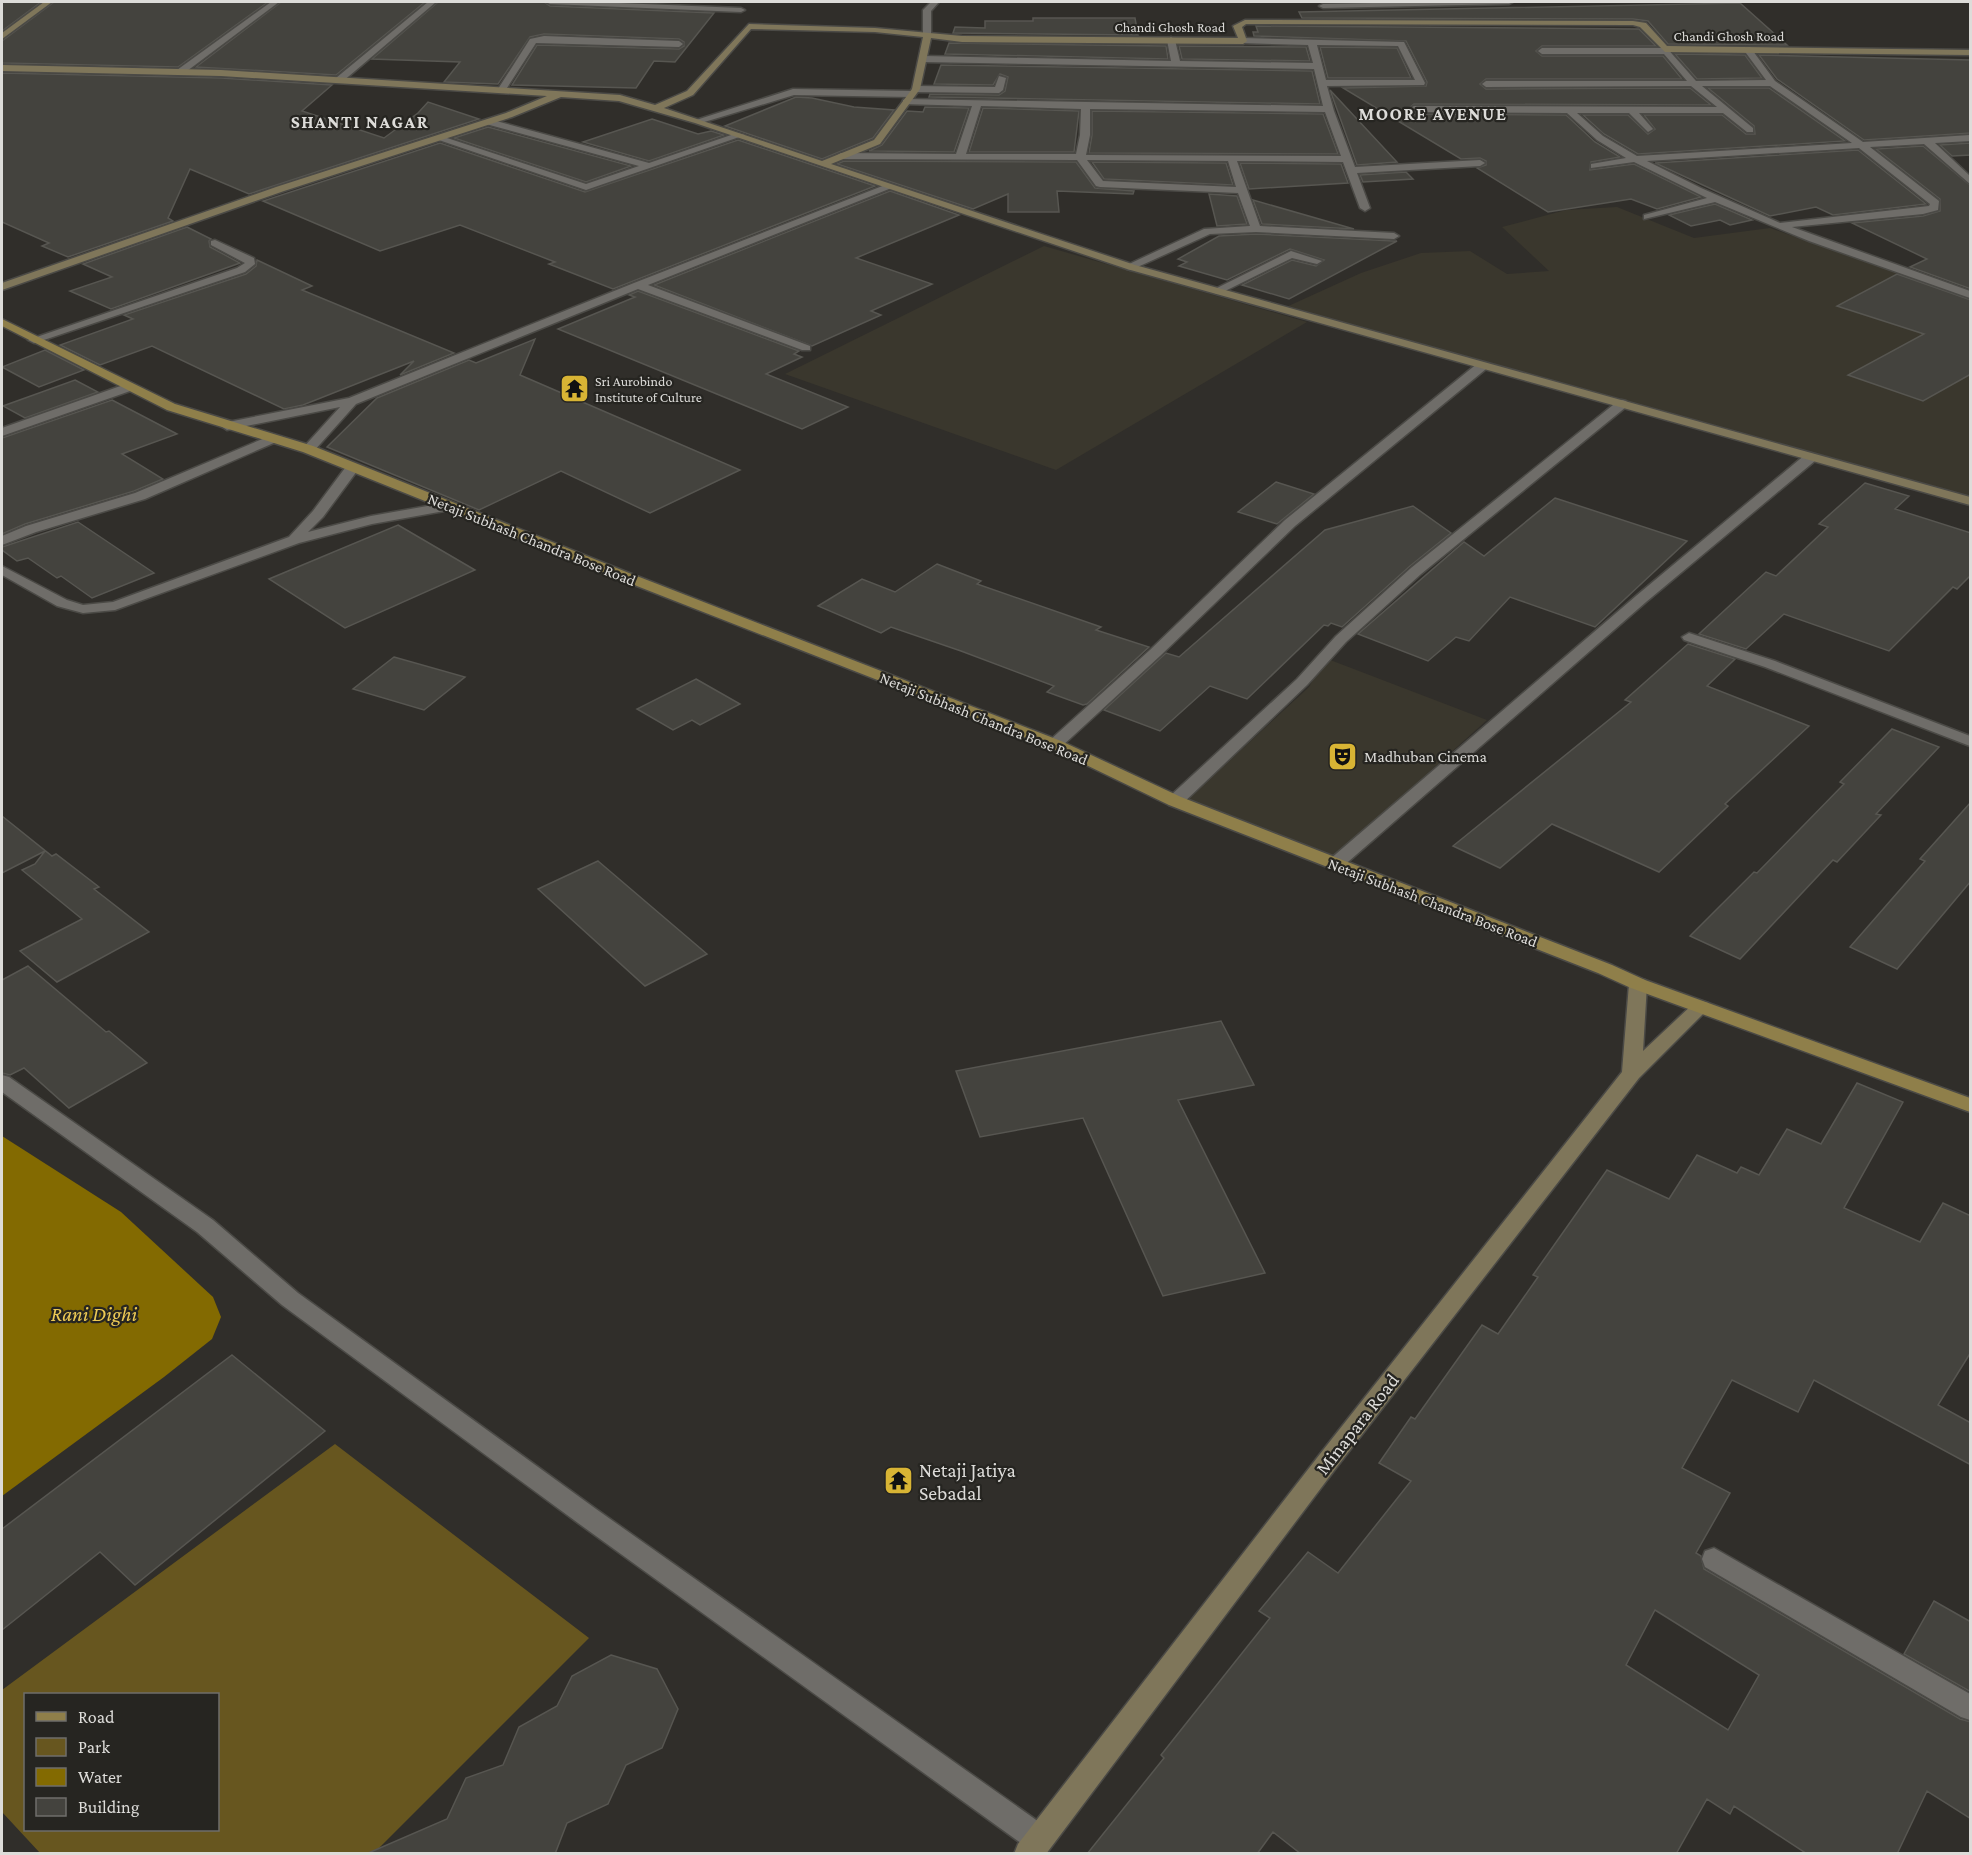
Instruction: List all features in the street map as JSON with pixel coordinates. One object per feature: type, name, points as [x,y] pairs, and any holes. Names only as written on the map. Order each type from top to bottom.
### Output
[{"type":"main road","name":"Netaji Subhash Chandra Bose Road","points":[[2,323],[171,407],[308,449],[1055,744],[1175,801],[1595,965],[1638,984],[1971,1105]]},
{"type":"street","points":[[3,36],[48,2]]},
{"type":"street","points":[[180,72],[275,2]]},
{"type":"street","points":[[339,80],[432,2]]},
{"type":"street","points":[[550,2],[741,10]]},
{"type":"street","points":[[822,164],[877,142],[911,95],[924,59],[927,10],[935,2]]},
{"type":"street","points":[[1323,6],[1509,2]]},
{"type":"street","name":"Chandi Ghosh Road","points":[[657,108],[690,93],[749,26],[875,30],[927,37],[1243,41],[1237,26],[1245,22],[1633,23],[1643,25],[1665,50],[1971,52]]},
{"type":"street","points":[[502,89],[533,41],[544,39],[680,44]]},
{"type":"street","points":[[1171,40],[1176,64]]},
{"type":"street","points":[[1243,41],[1401,44],[1421,82],[1322,82]]},
{"type":"street","points":[[1312,43],[1329,109],[1365,208]]},
{"type":"street","points":[[1747,49],[1772,83],[1860,144],[1935,203],[1934,208],[1779,226]]},
{"type":"street","points":[[1542,51],[1665,50],[1695,85],[1750,130]]},
{"type":"street","points":[[924,59],[1317,66]]},
{"type":"street","points":[[2,68],[180,72],[502,89],[620,98],[698,121],[1131,267],[1971,501]]},
{"type":"street","points":[[698,121],[793,92],[911,95],[999,90],[1002,78]]},
{"type":"street","points":[[1486,84],[1772,83]]},
{"type":"street","points":[[2,287],[280,189],[489,122],[562,93]]},
{"type":"street","points":[[911,95],[977,104],[1329,109]]},
{"type":"street","points":[[960,157],[977,104]]},
{"type":"street","points":[[1086,106],[1085,135],[1080,158],[1100,184],[1244,190]]},
{"type":"street","points":[[1414,109],[1726,110]]},
{"type":"street","points":[[1570,110],[1596,136],[1716,199],[1779,226],[1971,295]]},
{"type":"street","points":[[1632,110],[1647,129]]},
{"type":"street","points":[[489,122],[647,165]]},
{"type":"street","points":[[438,138],[579,186],[593,186],[647,165],[740,135]]},
{"type":"street","points":[[1594,166],[1636,159],[1971,138]]},
{"type":"street","points":[[1926,140],[1971,181]]},
{"type":"street","points":[[841,156],[1348,159]]},
{"type":"street","points":[[1232,160],[1256,229]]},
{"type":"street","points":[[1352,170],[1480,164]]},
{"type":"street","points":[[227,426],[352,401],[638,285],[889,187]]},
{"type":"street","points":[[1648,217],[1716,199]]},
{"type":"street","points":[[1131,267],[1208,231],[1256,229],[1394,236]]},
{"type":"street","points":[[34,340],[241,270],[250,264],[250,260],[244,256],[215,243]]},
{"type":"street","points":[[1217,291],[1291,254],[1317,261]]},
{"type":"street","points":[[638,285],[806,348]]},
{"type":"street","points":[[1055,744],[1155,653],[1290,523],[1482,366]]},
{"type":"street","points":[[2,432],[129,387]]},
{"type":"street","points":[[308,449],[352,401]]},
{"type":"street","points":[[1175,801],[1302,682],[1341,639],[1416,571],[1622,404]]},
{"type":"street","points":[[2,541],[31,529],[140,496],[272,439]]},
{"type":"street","points":[[1335,864],[1635,605],[1811,457]]},
{"type":"street","points":[[294,540],[324,507],[353,467]]},
{"type":"street","points":[[2,570],[62,603],[83,609],[115,606],[294,540],[350,525],[450,506]]},
{"type":"street","points":[[1689,637],[1823,684],[1971,741]]},
{"type":"street","points":[[1632,1073],[1638,984]]},
{"type":"street","name":"Minapara Road","points":[[1034,1846],[1328,1461],[1632,1073],[1701,1007]]},
{"type":"street","points":[[2,1082],[205,1226],[299,1306],[1034,1846]]},
{"type":"street","points":[[1714,1559],[1971,1708]]},
{"type":"shaded area","points":[[1617,207],[1694,238],[1770,228],[1970,298],[1970,498],[1284,308],[1361,273],[1421,253],[1470,251],[1507,274],[1549,271],[1502,227],[1566,210]]},
{"type":"shaded area","points":[[1044,246],[1307,322],[1056,470],[785,374]]},
{"type":"shaded area","points":[[1325,658],[1487,720],[1335,857],[1187,800],[1309,687]]},
{"type":"green space","points":[[335,1444],[589,1638],[374,1853],[40,1853],[2,1812],[2,1690]]},
{"type":"water","name":"Rani Dighi","points":[[2,1136],[121,1212],[213,1297],[221,1317],[212,1339],[2,1496]]},
{"type":"building","points":[[2,2],[41,2],[2,31]]},
{"type":"building","points":[[54,2],[268,2],[178,67],[2,63],[2,41]]},
{"type":"building","points":[[281,2],[425,2],[336,75],[196,67]]},
{"type":"building","points":[[438,2],[544,2],[550,6],[714,13],[675,62],[654,61],[636,88],[512,85],[537,45],[679,49],[684,46],[684,42],[679,39],[544,34],[530,37],[498,84],[444,82],[460,62],[372,59]]},
{"type":"building","points":[[1740,3],[1787,45],[1668,44],[1648,21],[1633,19],[1302,18],[1299,12]]},
{"type":"building","points":[[1033,18],[1135,18],[1138,35],[953,33],[955,27],[985,28],[985,21],[1033,21]]},
{"type":"building","points":[[1256,26],[1639,29],[1656,46],[1542,46],[1536,51],[1542,56],[1663,56],[1682,79],[1486,79],[1480,84],[1486,89],[1690,88],[1711,105],[1414,104],[1407,110],[1414,114],[1566,115],[1595,142],[1620,157],[1591,162],[1590,170],[1634,164],[1701,197],[1657,209],[1631,199],[1548,212],[1477,168],[1486,165],[1486,161],[1480,158],[1461,159],[1343,88],[1426,86],[1427,82],[1406,41],[1254,36],[1253,32],[1258,32]]},
{"type":"building","points":[[949,43],[1166,46],[1168,59],[945,54]]},
{"type":"building","points":[[1179,46],[1306,47],[1310,61],[1182,59]]},
{"type":"building","points":[[1320,47],[1397,48],[1411,78],[1328,78]]},
{"type":"building","points":[[1675,54],[1745,55],[1762,78],[1697,79]]},
{"type":"building","points":[[1759,55],[1971,60],[1971,133],[1864,140],[1777,79]]},
{"type":"building","points":[[941,65],[1312,71],[1320,104],[929,97],[930,94],[999,95],[1005,91],[1008,77],[1000,74],[993,85],[934,84]]},
{"type":"building","points":[[2,73],[221,78],[332,85],[302,111],[384,138],[418,113],[428,102],[479,119],[249,194],[190,169],[168,218],[173,221],[68,257],[42,246],[49,243],[2,222]]},
{"type":"building","points":[[1708,88],[1769,88],[1845,141],[1638,154],[1604,134],[1583,115],[1628,115],[1648,134],[1655,129],[1644,115],[1722,115],[1746,134],[1755,134],[1754,126]]},
{"type":"building","points":[[1330,90],[1397,162],[1357,165]]},
{"type":"building","points":[[796,97],[854,107],[894,110],[873,138],[822,159],[725,126]]},
{"type":"building","points":[[925,107],[969,108],[954,152],[869,151],[882,145],[907,111],[923,112]]},
{"type":"building","points":[[983,108],[1079,111],[1074,152],[969,152]]},
{"type":"building","points":[[1092,111],[1323,114],[1338,154],[1089,153]]},
{"type":"building","points":[[652,119],[698,134],[711,131],[724,135],[649,161],[583,142]]},
{"type":"building","points":[[488,127],[631,166],[586,182],[454,138]]},
{"type":"building","points":[[738,140],[875,186],[613,289],[549,264],[555,262],[460,225],[380,251],[263,201],[440,143],[585,192]]},
{"type":"building","points":[[1971,143],[1971,155],[1952,156],[1940,145]]},
{"type":"building","points":[[1923,146],[1971,186],[1971,289],[1910,267],[1927,259],[1852,223],[1923,216],[1940,211],[1940,199],[1876,149]]},
{"type":"building","points":[[1858,150],[1926,204],[1833,215],[1816,207],[1770,216],[1655,163]]},
{"type":"building","points":[[844,161],[1076,162],[1095,188],[1134,191],[1133,194],[1057,191],[1059,212],[1008,212],[1008,194],[973,209],[837,164]]},
{"type":"building","points":[[1092,162],[1226,163],[1233,185],[1104,179]]},
{"type":"building","points":[[1240,163],[1341,164],[1348,183],[1249,189]]},
{"type":"building","points":[[1406,172],[1413,179],[1363,182],[1360,175]]},
{"type":"building","points":[[890,191],[959,215],[856,258],[932,284],[871,311],[881,315],[812,346],[654,285]]},
{"type":"building","points":[[1209,194],[1237,196],[1247,224],[1217,226]]},
{"type":"building","points":[[1253,200],[1354,229],[1262,224]]},
{"type":"building","points":[[1715,204],[1752,220],[1730,225],[1720,220],[1691,226],[1669,215]]},
{"type":"building","points":[[187,227],[211,239],[210,247],[240,263],[111,309],[70,291],[112,277],[83,264]]},
{"type":"building","points":[[1256,234],[1397,241],[1289,299],[1242,285],[1292,260],[1316,266],[1324,260],[1290,249],[1227,280],[1179,266],[1187,262],[1178,259],[1219,236]]},
{"type":"building","points":[[257,260],[312,286],[302,290],[454,353],[400,375],[414,361],[303,405],[284,409],[152,346],[100,365],[60,345],[133,319],[124,315],[246,274],[256,266]]},
{"type":"building","points":[[1897,274],[1971,300],[1971,374],[1923,401],[1848,375],[1924,334],[1837,306]]},
{"type":"building","points":[[638,291],[799,351],[794,354],[802,357],[766,374],[848,407],[802,429],[558,329],[635,297],[629,295]]},
{"type":"building","points":[[535,339],[520,375],[740,470],[650,513],[561,471],[479,510],[327,447],[377,398],[469,360],[476,363]]},
{"type":"building","points":[[45,350],[84,370],[39,387],[2,367]]},
{"type":"building","points":[[75,380],[98,392],[25,418],[3,406]]},
{"type":"building","points":[[112,400],[177,434],[122,454],[163,479],[134,491],[25,524],[2,534],[2,438]]},
{"type":"building","points":[[1276,482],[1314,494],[1277,524],[1238,512]]},
{"type":"building","points":[[1865,483],[1909,496],[1895,509],[1971,533],[1971,575],[1957,589],[1953,587],[1889,651],[1784,614],[1746,649],[1699,634],[1766,572],[1776,576],[1828,527],[1819,524]]},
{"type":"building","points":[[1555,498],[1687,541],[1595,627],[1510,597],[1469,641],[1456,637],[1428,661],[1358,634],[1464,542],[1484,556]]},
{"type":"building","points":[[1413,506],[1451,533],[1342,627],[1331,623],[1328,626],[1324,625],[1247,699],[1210,686],[1160,731],[1104,710],[1166,653],[1179,657],[1325,530]]},
{"type":"building","points":[[78,522],[154,573],[92,598],[61,576],[57,578],[28,558],[17,561],[2,550],[2,547]]},
{"type":"building","points":[[398,525],[475,570],[345,628],[269,579]]},
{"type":"building","points":[[937,564],[981,581],[977,584],[1101,627],[1096,630],[1149,647],[1087,704],[1083,705],[1047,692],[1054,686],[961,651],[891,627],[881,633],[818,606],[862,579],[895,592]]},
{"type":"building","points":[[1688,644],[1735,659],[1707,686],[1809,726],[1725,804],[1728,806],[1659,872],[1552,824],[1500,868],[1453,846],[1631,702],[1625,700]]},
{"type":"building","points":[[394,657],[465,677],[424,710],[353,689]]},
{"type":"building","points":[[696,679],[740,704],[700,725],[692,720],[673,730],[637,709]]},
{"type":"building","points":[[1892,729],[1939,747],[1876,814],[1881,815],[1837,862],[1833,860],[1740,959],[1690,936],[1754,872],[1757,873],[1844,784],[1840,782]]},
{"type":"building","points":[[1971,802],[1971,881],[1897,969],[1850,947],[1925,861],[1920,859]]},
{"type":"building","points":[[2,816],[52,856],[56,854],[99,887],[94,889],[149,932],[57,982],[20,951],[82,919],[22,870],[35,864],[45,851],[2,873]]},
{"type":"building","points":[[598,861],[707,954],[645,986],[538,889]]},
{"type":"building","points":[[28,966],[106,1032],[109,1031],[147,1063],[69,1108],[24,1068],[10,1075],[2,1073],[2,980]]},
{"type":"building","points":[[1221,1021],[1254,1085],[1178,1100],[1265,1273],[1163,1296],[1083,1118],[980,1137],[956,1071]]},
{"type":"building","points":[[1857,1083],[1903,1102],[1844,1208],[1920,1242],[1943,1203],[1971,1216],[1971,1352],[1938,1405],[1971,1423],[1971,1465],[1814,1380],[1798,1412],[1732,1380],[1682,1468],[1730,1493],[1696,1553],[1701,1556],[1704,1569],[1960,1719],[1971,1722],[1971,1819],[1927,1791],[1897,1854],[1807,1854],[1734,1806],[1730,1814],[1707,1799],[1676,1854],[1301,1854],[1273,1832],[1257,1854],[1087,1854],[1164,1758],[1161,1755],[1270,1618],[1259,1611],[1308,1552],[1338,1573],[1411,1481],[1379,1463],[1411,1417],[1415,1419],[1482,1325],[1498,1334],[1538,1277],[1533,1275],[1607,1170],[1669,1199],[1697,1155],[1737,1173],[1741,1167],[1759,1175],[1787,1129],[1821,1144]],"holes":[[[1655,1610],[1759,1675],[1728,1730],[1626,1665]]]},
{"type":"building","points":[[232,1355],[325,1431],[135,1585],[100,1552],[2,1630],[2,1529]]},
{"type":"building","points":[[1934,1601],[1971,1622],[1971,1692],[1904,1654]]},
{"type":"building","points":[[611,1655],[657,1669],[678,1709],[662,1748],[626,1765],[608,1804],[567,1823],[555,1854],[366,1854],[447,1819],[466,1778],[503,1765],[519,1727],[557,1706],[572,1676]]},
{"type":"railway","points":[[1054,2],[1095,2]]},
{"type":"place","name":"Sri Aurobindo Institute of Culture","points":[[574,389]]},
{"type":"place","name":"Madhuban Cinema","points":[[1343,756]]},
{"type":"place","name":"Netaji Jatiya Sebadal","points":[[898,1481]]},
{"type":"district","name":"MOORE AVENUE","points":[[1433,114]]},
{"type":"district","name":"SHANTI NAGAR","points":[[360,122]]}]
